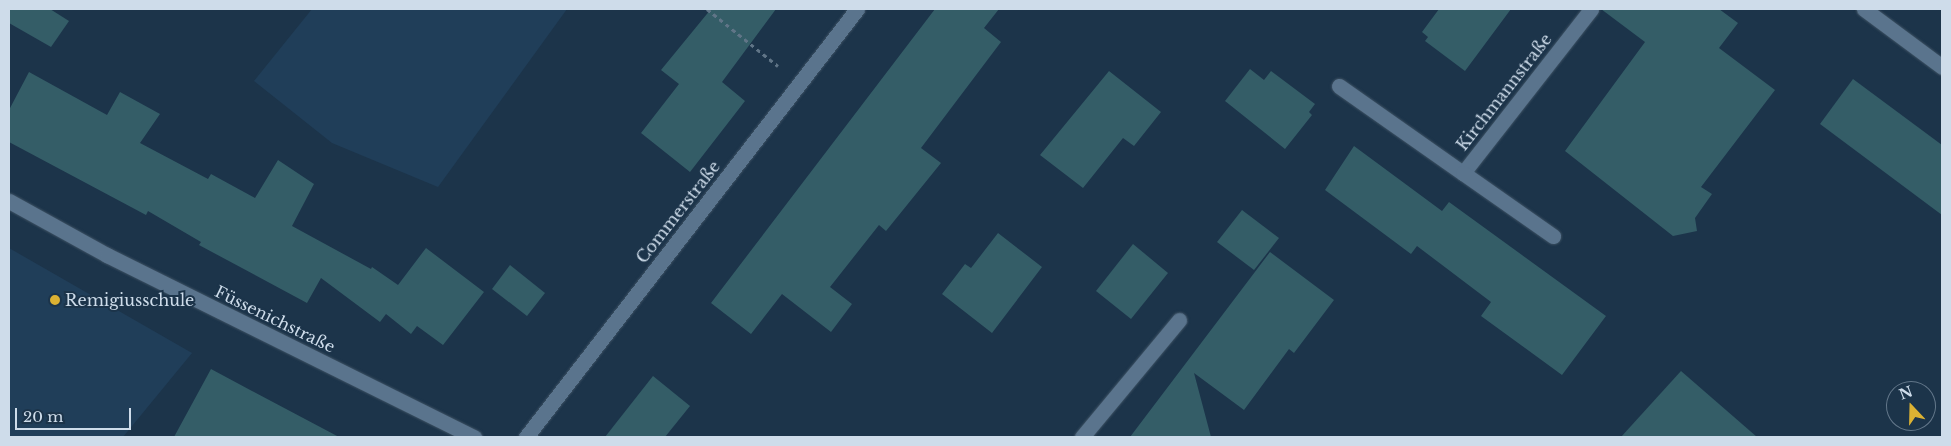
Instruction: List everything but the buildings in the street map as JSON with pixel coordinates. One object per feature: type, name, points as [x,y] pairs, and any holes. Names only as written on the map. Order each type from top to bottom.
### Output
[{"type":"street","name":"Commerstraße","points":[[526,437],[857,9]]},
{"type":"street","name":"Kirchmannstraße","points":[[1463,173],[1591,9]]},
{"type":"street","points":[[1864,9],[1942,67]]},
{"type":"street","name":"Kirchmannstraße","points":[[1340,86],[1553,236]]},
{"type":"street","name":"Füssenichstraße","points":[[9,201],[107,255],[474,437]]},
{"type":"street","points":[[1082,437],[1179,320]]},
{"type":"path","points":[[707,9],[800,84]]},
{"type":"shaded area","points":[[312,9],[567,9],[438,187],[332,143],[254,81]]},
{"type":"shaded area","name":"Remigiusschule","points":[[9,248],[192,353],[123,437],[9,437]]},
{"type":"place","name":"Remigiusschule","points":[[55,300]]}]
